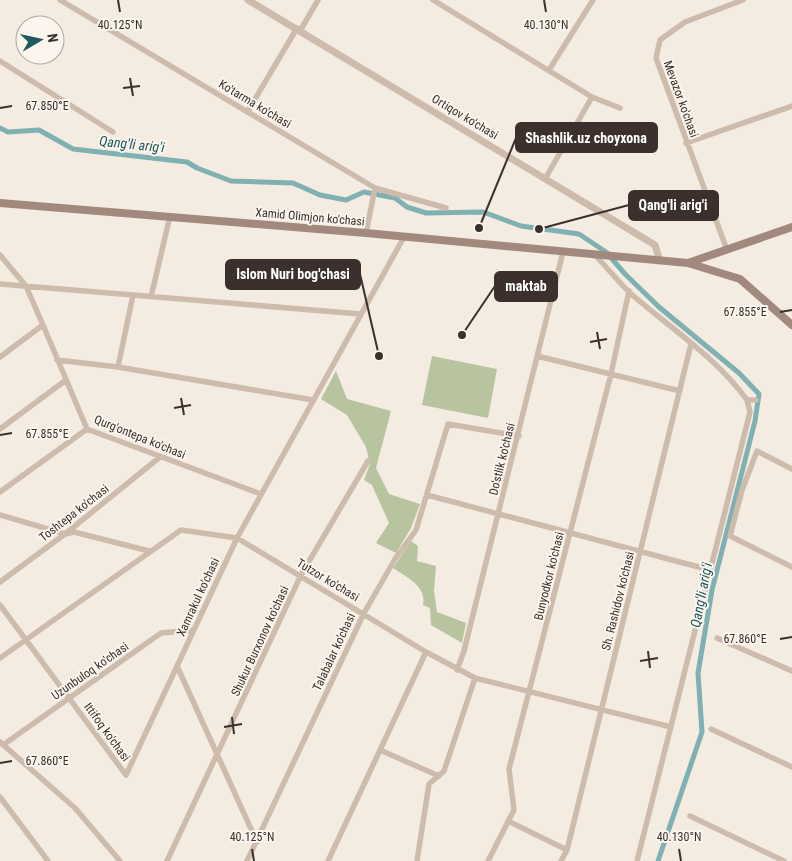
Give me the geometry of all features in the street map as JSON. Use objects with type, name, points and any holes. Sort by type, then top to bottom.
[{"type":"main road","name":"Xamid Olimjon ko'chasi","points":[[0,202],[366,233],[660,261]]},
{"type":"main road","points":[[688,264],[792,227]]},
{"type":"main road","points":[[660,261],[688,264],[740,279],[792,325]]},
{"type":"street","name":"Ko'tarma ko'chasi","points":[[60,0],[248,111],[375,192],[446,208]]},
{"type":"street","name":"Ortiqov ko'chasi","points":[[248,0],[655,246],[660,261]]},
{"type":"street","points":[[248,111],[318,0]]},
{"type":"street","points":[[433,0],[592,98],[620,108]]},
{"type":"street","points":[[549,70],[593,0]]},
{"type":"street","name":"Mevazor ko'chasi","points":[[727,250],[656,58],[660,40],[685,22],[743,0]]},
{"type":"street","points":[[0,61],[113,132]]},
{"type":"street","points":[[545,179],[592,98]]},
{"type":"street","points":[[686,142],[792,106]]},
{"type":"street","points":[[366,233],[375,192]]},
{"type":"street","points":[[151,297],[170,216]]},
{"type":"street","name":"Xamrakul ko'chasi","points":[[177,666],[237,538],[404,237]]},
{"type":"street","name":"Do'stlik ko'chasi","points":[[457,670],[464,651],[519,436],[563,252]]},
{"type":"street","name":"Qurg'ontepa ko'chasi","points":[[0,255],[26,286],[87,429],[261,494]]},
{"type":"street","points":[[596,256],[629,292],[733,381],[747,400],[750,412],[636,861]]},
{"type":"street","points":[[0,284],[360,314]]},
{"type":"street","name":"Bunyodkor ko'chasi","points":[[488,861],[514,810],[509,769],[611,374],[629,292]]},
{"type":"street","points":[[118,367],[133,295]]},
{"type":"street","points":[[0,357],[43,325]]},
{"type":"street","name":"Sh. Rashidov ko'chasi","points":[[561,861],[567,850],[691,344]]},
{"type":"street","points":[[537,356],[680,391]]},
{"type":"street","points":[[57,360],[118,367],[314,400]]},
{"type":"street","points":[[0,429],[66,380]]},
{"type":"street","points":[[747,400],[756,400]]},
{"type":"street","name":"Talabalar ko'chasi","points":[[247,861],[364,613],[395,559],[416,530],[448,424],[519,436]]},
{"type":"street","points":[[0,492],[87,429]]},
{"type":"street","points":[[792,469],[757,452],[742,490],[730,536],[792,566]]},
{"type":"street","name":"Toshtepa ko'chasi","points":[[0,582],[65,534],[160,457]]},
{"type":"street","name":"Shukur Burxonov ko'chasi","points":[[168,861],[301,575],[368,461]]},
{"type":"street","points":[[427,495],[710,570]]},
{"type":"street","points":[[0,515],[65,534],[74,532],[149,552]]},
{"type":"street","name":"Tutzor ko'chasi","points":[[0,658],[181,530],[237,538],[426,652],[475,678],[670,727]]},
{"type":"street","name":"Ittifoq ko'chasi","points":[[0,604],[126,774],[177,666]]},
{"type":"street","name":"Uzunbuloq ko'chasi","points":[[2,744],[161,633],[194,630]]},
{"type":"street","points":[[717,638],[792,671]]},
{"type":"street","points":[[328,861],[426,652]]},
{"type":"street","points":[[177,666],[257,842]]},
{"type":"street","points":[[417,861],[429,784],[444,771],[475,678]]},
{"type":"street","points":[[711,729],[792,767]]},
{"type":"street","points":[[2,744],[75,808],[120,861]]},
{"type":"street","points":[[380,750],[439,776]]},
{"type":"street","points":[[0,797],[48,861]]},
{"type":"street","points":[[690,816],[784,861]]},
{"type":"street","points":[[508,821],[567,850]]},
{"type":"green space","points":[[432,356],[497,369],[488,418],[422,405]]},
{"type":"green space","points":[[336,371],[347,399],[391,411],[376,468],[389,494],[420,504],[411,528],[396,553],[376,543],[389,523],[372,485],[364,480],[370,464],[366,447],[347,415],[321,399]]},
{"type":"green space","points":[[411,541],[418,546],[417,561],[436,566],[434,591],[437,612],[466,623],[462,643],[431,625],[430,608],[423,605],[422,592],[419,587],[393,568]]},
{"type":"waterway","name":"Qang'li arig'i","points":[[0,128],[8,132],[39,130],[73,149],[187,162],[197,168],[231,181],[293,183],[320,195],[346,200],[364,192],[395,198],[407,207],[426,213],[483,212],[521,226],[579,234],[606,252],[625,274],[659,307],[739,373],[759,394],[755,421],[712,590],[698,673],[702,732],[658,861]]},
{"type":"place","name":"Shashlik.uz choyxona","points":[[479,228]]},
{"type":"place","name":"Qang'li arig'i","points":[[539,229]]},
{"type":"place","name":"maktab","points":[[462,335]]},
{"type":"place","name":"Islom Nuri bog'chasi","points":[[379,356]]}]
